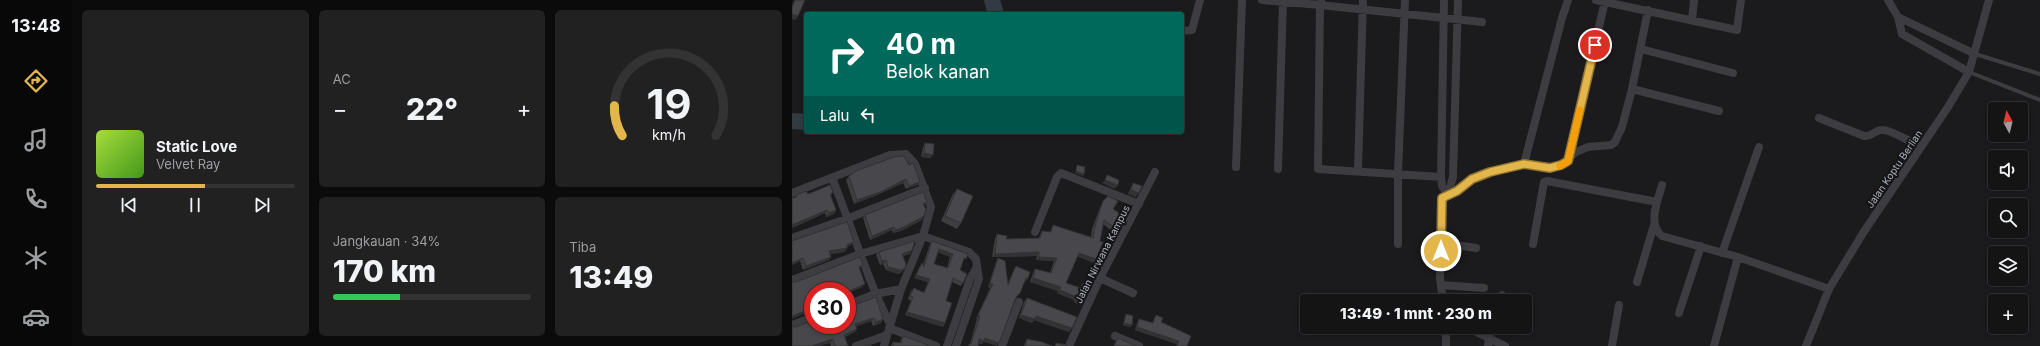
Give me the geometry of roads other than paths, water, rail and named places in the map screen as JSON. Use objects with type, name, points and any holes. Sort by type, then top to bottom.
[{"type":"street","points":[[1184,31],[1192,30],[1200,0]]},
{"type":"street","points":[[1236,167],[1242,0]]},
{"type":"street","points":[[1262,0],[1321,3],[1363,10],[1405,12],[1482,22]]},
{"type":"street","points":[[1358,170],[1363,0]]},
{"type":"street","points":[[1398,244],[1398,173],[1405,0]]},
{"type":"street","points":[[1444,0],[1441,177],[1442,186],[1448,195]]},
{"type":"street","points":[[1448,195],[1453,177],[1458,0]]},
{"type":"street","points":[[1524,164],[1568,0]]},
{"type":"street","points":[[1596,0],[1736,30],[1741,0]]},
{"type":"street","points":[[1692,20],[1694,0]]},
{"type":"street","points":[[1888,0],[1898,17],[1902,34],[1969,72]]},
{"type":"street","name":"Jalan Koptu Berlian","points":[[1806,346],[1829,289],[1863,232],[1948,107],[1969,72],[1989,0]]},
{"type":"street","points":[[1278,169],[1283,1]]},
{"type":"street","points":[[1568,161],[1604,1]]},
{"type":"street","points":[[1321,3],[1318,169],[1358,170],[1441,177]]},
{"type":"street","points":[[1442,294],[1442,198],[1457,191],[1472,179],[1524,164],[1550,168],[1561,165],[1568,161],[1576,152],[1588,147],[1611,145],[1615,142],[1622,126],[1632,89],[1648,10]]},
{"type":"street","points":[[1898,17],[1975,54]]},
{"type":"street","points":[[1641,49],[1733,73]]},
{"type":"street","points":[[1632,89],[1719,111]]},
{"type":"street","points":[[1819,118],[1864,136],[1872,136],[1879,131],[1886,130],[1921,147]]},
{"type":"street","points":[[1722,253],[1759,147]]},
{"type":"street","points":[[792,194],[890,155],[906,154],[915,164],[931,207],[923,236],[901,289],[884,346]]},
{"type":"street","name":"Jalan Nirwana Kampus","points":[[1069,346],[1100,278],[1155,172]]},
{"type":"street","points":[[1035,232],[1057,177],[1061,174],[1138,204]]},
{"type":"street","points":[[832,178],[849,218],[860,254],[889,329],[936,346]]},
{"type":"street","points":[[1533,244],[1544,182],[1547,181],[1658,202]]},
{"type":"street","points":[[1637,282],[1654,225],[1662,185]]},
{"type":"street","points":[[792,238],[849,218],[925,188]]},
{"type":"street","points":[[1654,225],[1659,233],[1668,238],[1738,257],[1829,289]]},
{"type":"street","points":[[792,280],[860,254],[923,236],[971,253],[976,259],[979,279],[956,346]]},
{"type":"street","points":[[1441,243],[1476,248]]},
{"type":"street","points":[[1679,313],[1701,246]]},
{"type":"street","points":[[1714,346],[1738,257]]},
{"type":"street","points":[[947,346],[970,279],[977,267]]},
{"type":"street","points":[[1100,278],[1133,293]]},
{"type":"street","points":[[1441,284],[1484,288]]},
{"type":"street","points":[[856,301],[875,294],[901,289]]},
{"type":"street","points":[[1002,346],[1019,302]]},
{"type":"street","points":[[1612,346],[1619,305]]},
{"type":"street","points":[[792,325],[804,320]]},
{"type":"street","points":[[856,346],[868,344],[889,329]]},
{"type":"street","points":[[1446,334],[1446,346]]},
{"type":"street","points":[[1482,334],[1505,346]]},
{"type":"street","points":[[1488,346],[1490,334]]},
{"type":"street","points":[[1115,336],[1139,346]]},
{"type":"lane","points":[[1975,54],[2040,74]]},
{"type":"lane","points":[[1969,72],[2040,100]]},
{"type":"waterway","points":[[992,0],[995,12]]},
{"type":"waterway","points":[[792,121],[804,122]]}]
